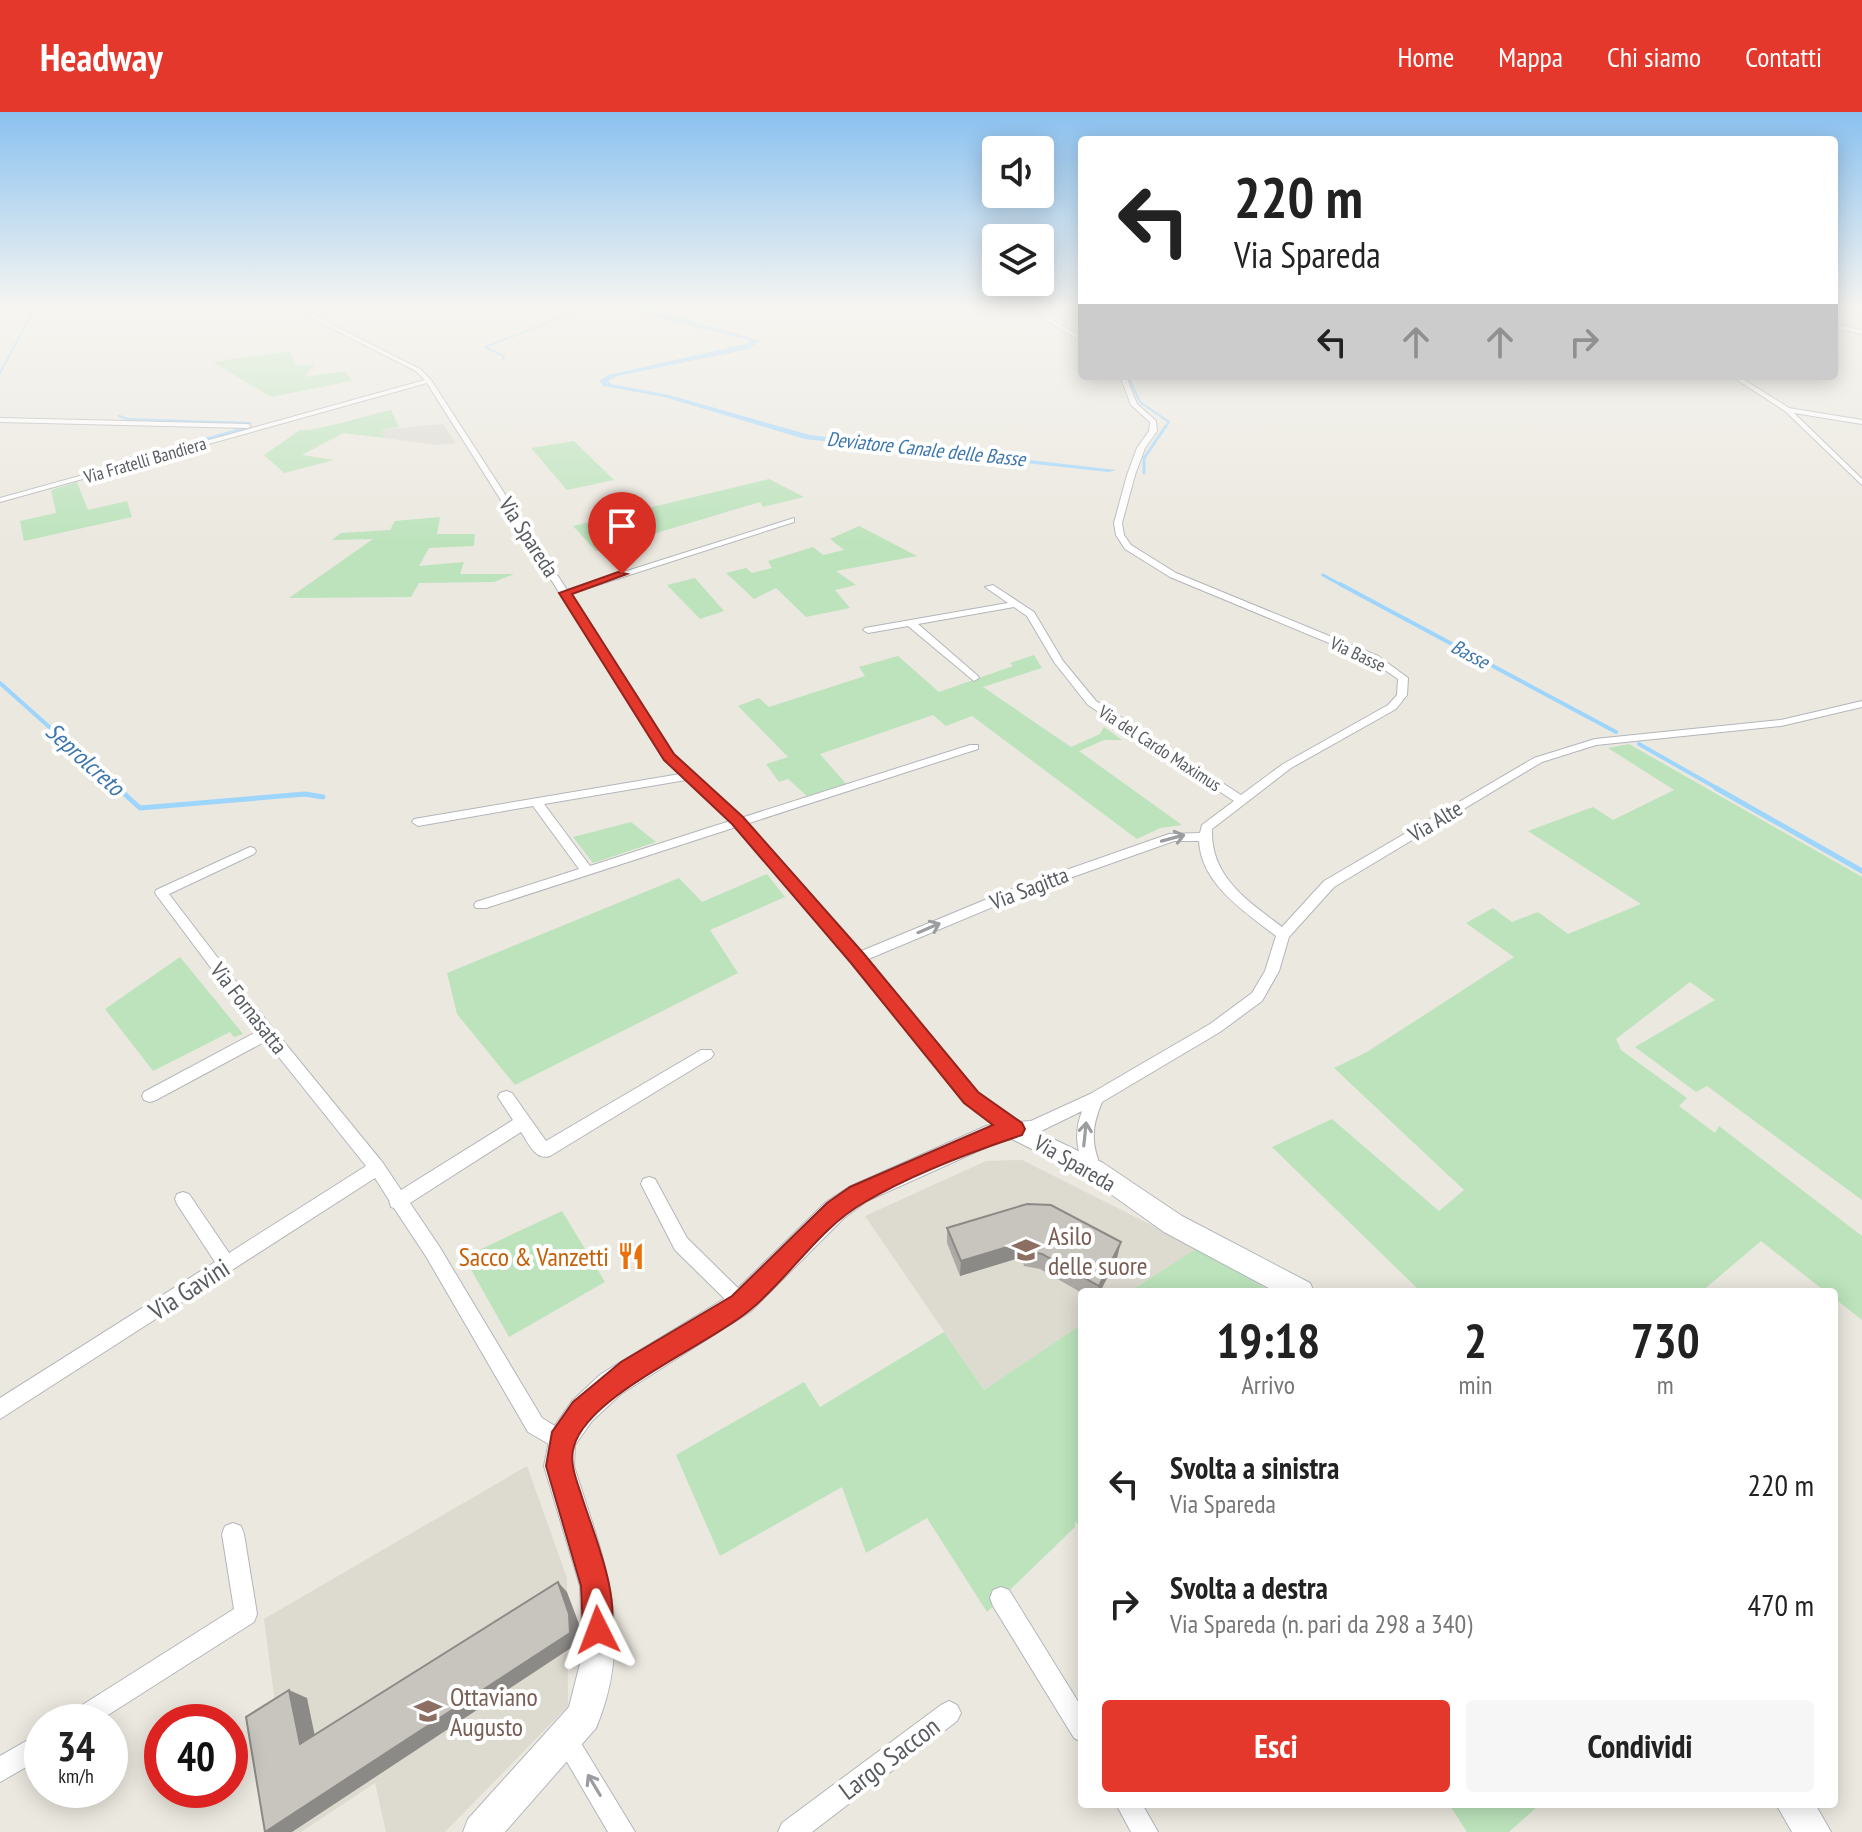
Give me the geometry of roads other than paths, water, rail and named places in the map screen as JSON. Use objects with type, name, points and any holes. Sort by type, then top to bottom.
[{"type":"street","name":"Via Fratelli Bandiera","points":[[0,500],[413,385]]},
{"type":"street","name":"Via Spareda","points":[[432,385],[669,757],[737,821],[857,958],[971,1098],[1014,1129],[1095,1170],[1173,1224],[1293,1288]]},
{"type":"street","name":"Via Basse","points":[[1127,385],[1134,405],[1153,421],[1153,431],[1141,448],[1131,475],[1118,523],[1120,535],[1128,547],[1173,575],[1374,658],[1403,678],[1402,695],[1392,707],[1287,766],[1212,822],[1205,837]]},
{"type":"street","points":[[1748,385],[1787,410],[1862,483]]},
{"type":"street","points":[[1787,410],[1862,422]]},
{"type":"street","points":[[0,420],[258,428]]},
{"type":"street","points":[[565,593],[791,520]]},
{"type":"street","name":"Via del Cardo Maximus","points":[[990,587],[1038,622],[1059,662],[1092,703],[1240,800]]},
{"type":"street","points":[[868,630],[1017,604]]},
{"type":"street","points":[[912,624],[974,678]]},
{"type":"street","name":"Via Alte","points":[[1014,1129],[1033,1127],[1096,1098],[1215,1028],[1257,997],[1272,971],[1283,935],[1329,884],[1538,760],[1595,742],[1781,723],[1862,704]]},
{"type":"street","points":[[481,905],[974,747]]},
{"type":"street","points":[[418,822],[688,776]]},
{"type":"street","points":[[536,802],[587,871]]},
{"type":"street","name":"Via Sagitta","points":[[857,958],[1014,893],[1159,842],[1181,835],[1205,837]]},
{"type":"street","points":[[1205,837],[1208,862],[1219,878],[1283,935]]},
{"type":"street","name":"Via Fornasatta","points":[[250,851],[156,887],[377,1168],[433,1252],[535,1425],[561,1441]]},
{"type":"street","points":[[150,1096],[268,1033]]},
{"type":"street","points":[[506,1097],[544,1151],[706,1054]]},
{"type":"street","points":[[1095,1170],[1084,1149],[1081,1134],[1096,1098]]},
{"type":"street","points":[[397,1202],[523,1122]]},
{"type":"street","points":[[481,1832],[584,1716],[599,1652],[596,1586],[559,1466],[561,1441],[582,1411],[611,1384],[741,1303],[835,1210],[858,1194],[994,1133],[1014,1129]]},
{"type":"street","name":"Via Gavini","points":[[0,1409],[377,1168]]},
{"type":"street","points":[[649,1184],[681,1244],[741,1303]]},
{"type":"street","points":[[183,1199],[227,1264]]},
{"type":"street","points":[[104,1704],[246,1614],[233,1534]]},
{"type":"street","points":[[1001,1598],[1078,1723]]},
{"type":"street","name":"Largo Saccon","points":[[791,1832],[949,1713]]},
{"type":"street","points":[[565,1738],[622,1832]]},
{"type":"street","points":[[0,1770],[24,1755]]},
{"type":"street","points":[[1130,1808],[1145,1832]]},
{"type":"street","points":[[1797,1808],[1813,1832]]},
{"type":"water","name":"Deviatore Canale delle Basse","points":[[618,385],[669,395],[810,435],[1116,470],[1109,472],[805,439],[664,397],[603,386]]},
{"type":"waterway","name":"Basse","points":[[1132,385],[1140,402],[1169,422],[1165,428]]},
{"type":"waterway","points":[[119,416],[128,419],[250,423]]},
{"type":"waterway","name":"Basse","points":[[1144,473],[1144,458],[1166,426]]},
{"type":"waterway","points":[[159,452],[243,429]]},
{"type":"waterway","name":"Basse","points":[[1323,575],[1343,586]]},
{"type":"waterway","name":"Basse","points":[[1340,584],[1616,732]]},
{"type":"waterway","name":"Seprolcreto","points":[[0,683],[120,790]]},
{"type":"waterway","name":"Basse","points":[[1639,744],[1720,790]]},
{"type":"waterway","name":"Seprolcreto","points":[[118,788],[140,808],[305,794],[323,797]]},
{"type":"waterway","name":"Basse","points":[[1716,788],[1862,871]]},
{"type":"place","name":"Asilo delle suore","points":[[1026,1250]]},
{"type":"place","name":"Sacco & Vanzetti","points":[[631,1256]]},
{"type":"place","name":"Ottaviano Augusto","points":[[428,1711]]}]
